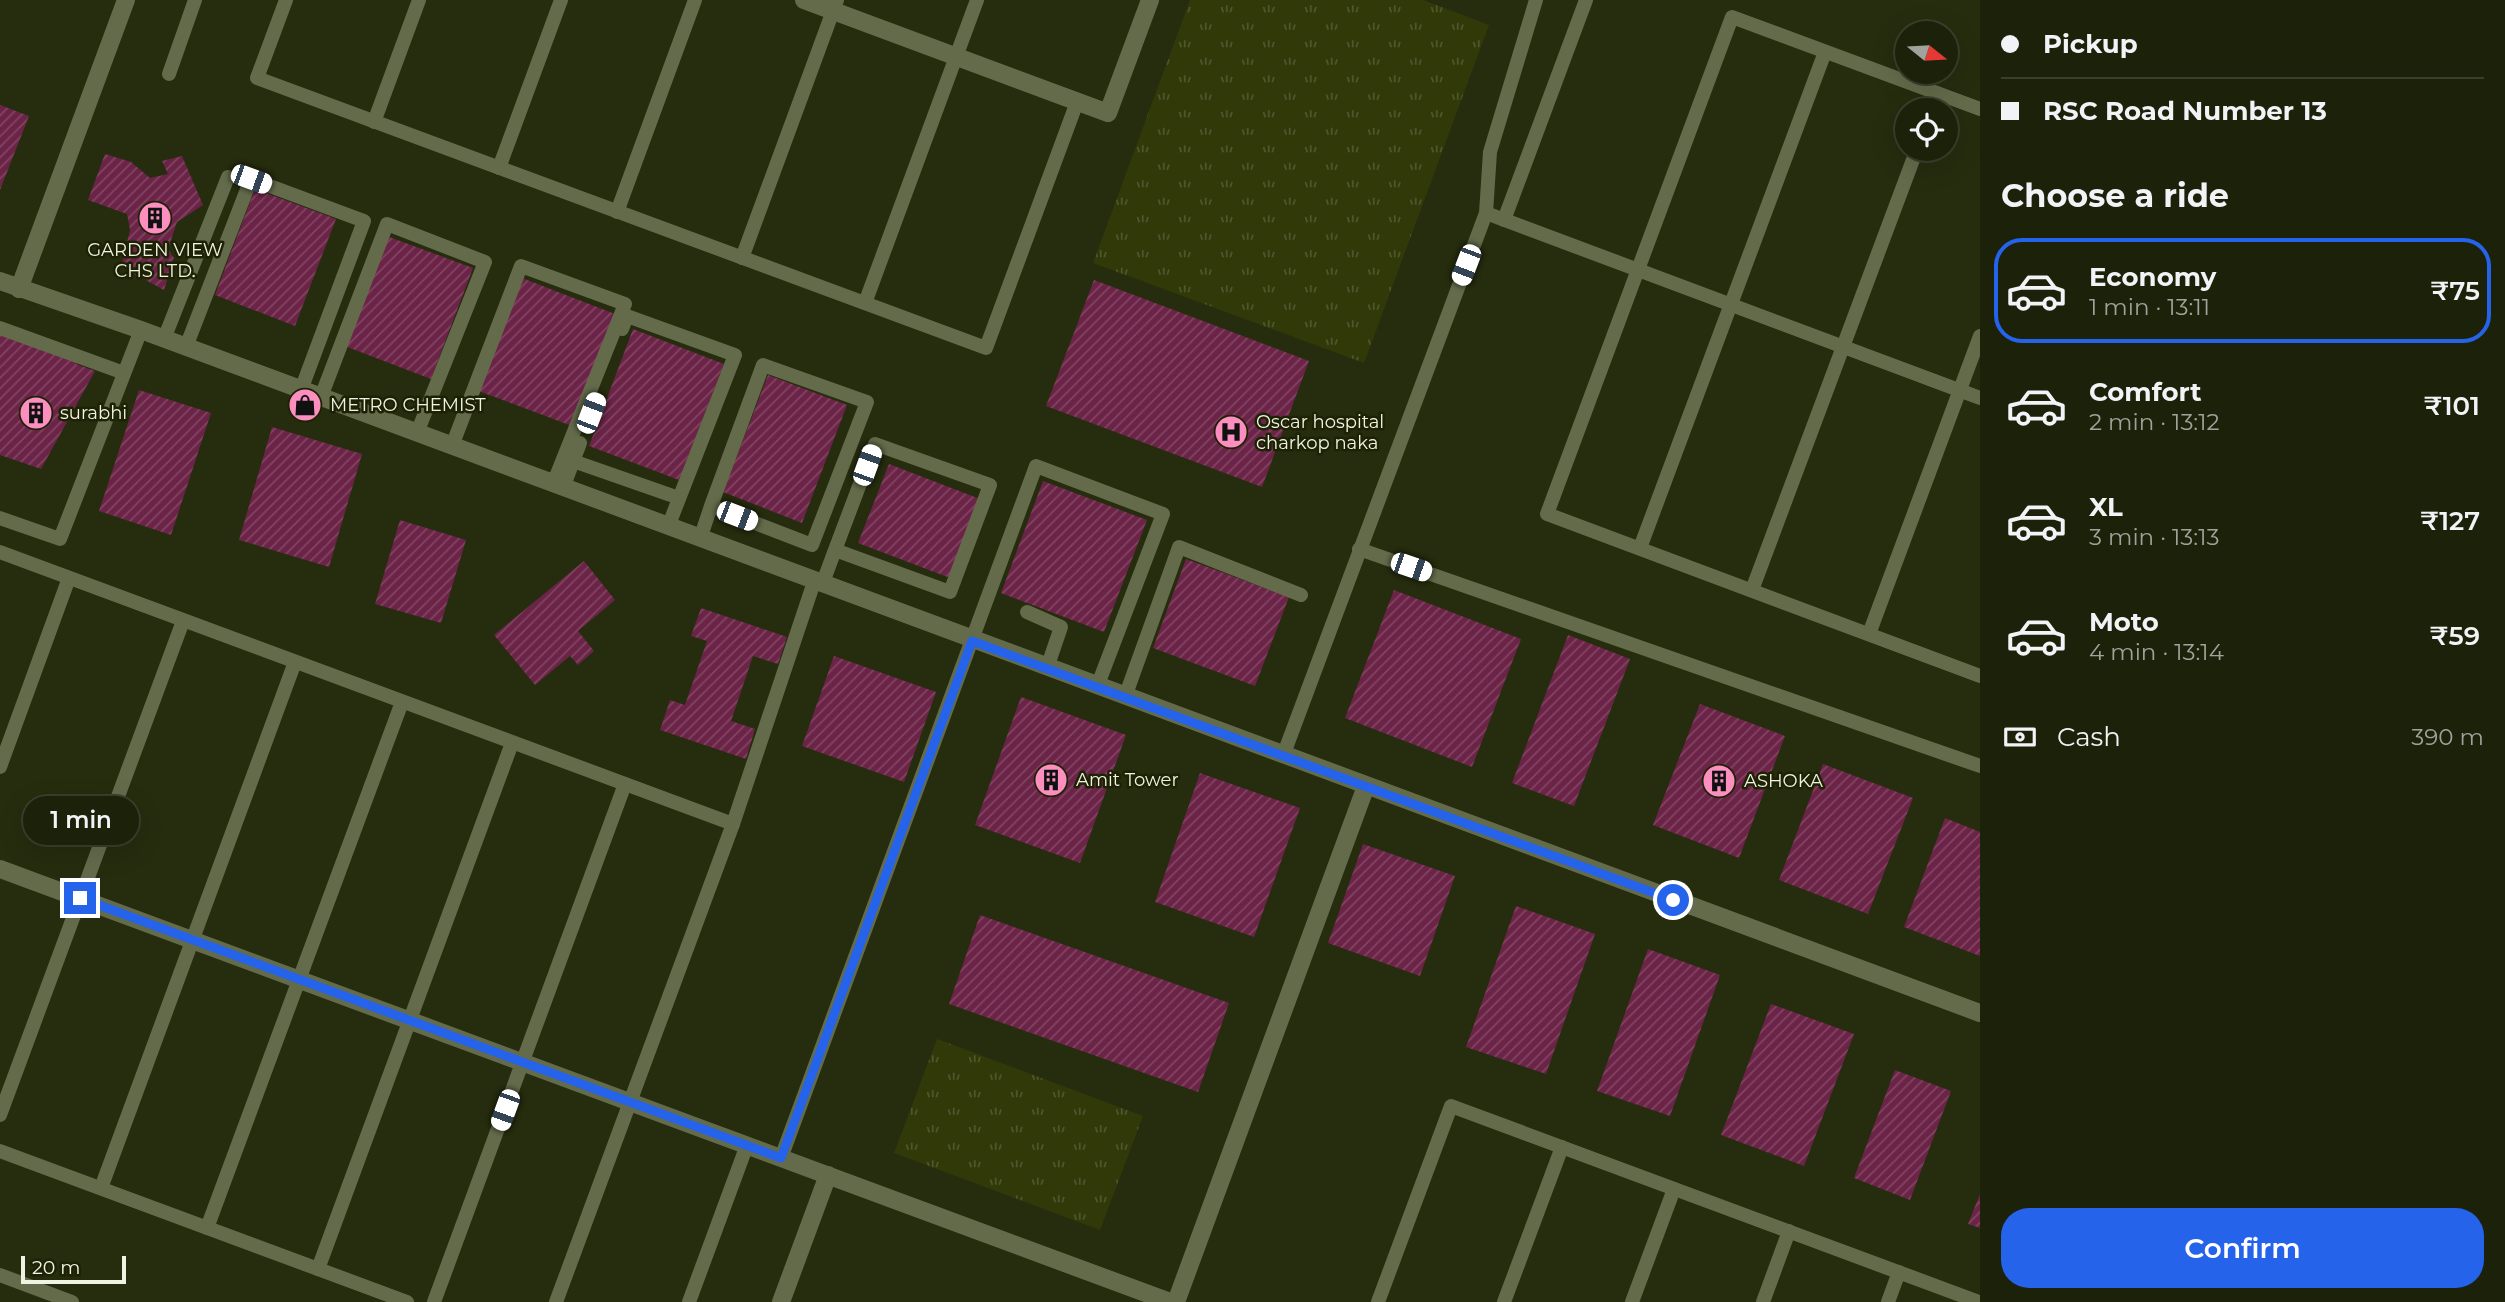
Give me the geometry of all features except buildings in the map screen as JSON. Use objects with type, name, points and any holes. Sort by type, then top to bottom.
[{"type":"street","points":[[19,289],[126,0]]},
{"type":"street","points":[[804,0],[835,5],[956,57],[1108,113],[1150,0]]},
{"type":"street","points":[[0,281],[141,330],[818,584],[1980,1013]]},
{"type":"street","points":[[1176,1302],[1366,786]]},
{"type":"street","points":[[0,869],[1170,1302]]},
{"type":"street","points":[[781,1302],[828,1175]]},
{"type":"lane","points":[[169,74],[195,0]]},
{"type":"lane","points":[[286,0],[257,78],[986,348],[1077,102]]},
{"type":"lane","points":[[374,122],[419,0]]},
{"type":"lane","points":[[499,168],[561,0]]},
{"type":"lane","points":[[617,212],[695,0]]},
{"type":"lane","points":[[865,303],[976,0]]},
{"type":"lane","points":[[1283,756],[1486,213],[1490,152],[1536,0]]},
{"type":"lane","points":[[1504,220],[1586,0]]},
{"type":"lane","points":[[742,258],[835,5]]},
{"type":"lane","points":[[1979,673],[1547,514],[1732,17],[1980,109]]},
{"type":"lane","points":[[1640,548],[1825,51]]},
{"type":"lane","points":[[1935,98],[1937,93]]},
{"type":"lane","points":[[1752,590],[1912,161]]},
{"type":"lane","points":[[164,339],[228,177]]},
{"type":"lane","points":[[186,347],[251,179],[352,216],[364,221],[301,390]]},
{"type":"lane","points":[[1486,213],[1980,398]]},
{"type":"lane","points":[[321,397],[387,225],[399,229],[485,262],[417,433]]},
{"type":"lane","points":[[452,446],[521,266],[625,304],[558,486]]},
{"type":"lane","points":[[558,486],[573,461],[627,316],[735,355],[668,527]]},
{"type":"lane","points":[[0,328],[124,373]]},
{"type":"lane","points":[[0,518],[60,539],[141,330]]},
{"type":"lane","points":[[1869,634],[1980,336]]},
{"type":"lane","points":[[700,539],[711,506],[763,365],[867,402],[812,545],[711,506]]},
{"type":"lane","points":[[556,1302],[733,824],[818,584],[835,550],[875,444],[990,485],[950,592],[835,550]]},
{"type":"lane","points":[[573,461],[679,498]]},
{"type":"lane","points":[[781,1158],[1036,466],[1163,514],[1097,687]]},
{"type":"lane","points":[[1125,697],[1179,547],[1301,595]]},
{"type":"lane","points":[[1359,549],[1980,766]]},
{"type":"lane","points":[[0,552],[733,824]]},
{"type":"lane","points":[[0,767],[69,578]]},
{"type":"lane","points":[[1027,612],[1061,627],[1047,668]]},
{"type":"lane","points":[[0,1115],[183,621]]},
{"type":"lane","points":[[101,1188],[295,662]]},
{"type":"lane","points":[[207,1228],[402,702]]},
{"type":"lane","points":[[318,1269],[512,743]]},
{"type":"lane","points":[[434,1302],[625,785]]},
{"type":"lane","points":[[1378,1302],[1451,1106],[1979,1302]]},
{"type":"lane","points":[[689,1302],[747,1145]]},
{"type":"lane","points":[[1504,1302],[1562,1147]]},
{"type":"lane","points":[[0,1151],[407,1302]]},
{"type":"lane","points":[[1632,1302],[1674,1189]]},
{"type":"lane","points":[[1762,1302],[1789,1231]]},
{"type":"lane","points":[[1888,1302],[1899,1272]]},
{"type":"lane","points":[[0,1275],[66,1301]]},
{"type":"green space","points":[[1190,0],[1423,0],[1489,25],[1364,363],[1093,263]]},
{"type":"green space","points":[[937,1039],[1143,1116],[1100,1230],[894,1153]]},
{"type":"place","name":"GARDEN VIEW CHS LTD.","points":[[155,218]]},
{"type":"place","name":"METRO CHEMIST","points":[[305,405]]},
{"type":"place","name":"surabhi","points":[[36,413]]},
{"type":"place","name":"Oscar hospital charkop naka","points":[[1231,432]]},
{"type":"place","name":"Amit Tower","points":[[1051,780]]},
{"type":"place","name":"ASHOKA","points":[[1719,781]]},
{"type":"route","points":[[80,898],[781,1158],[972,641],[1673,900]]}]
